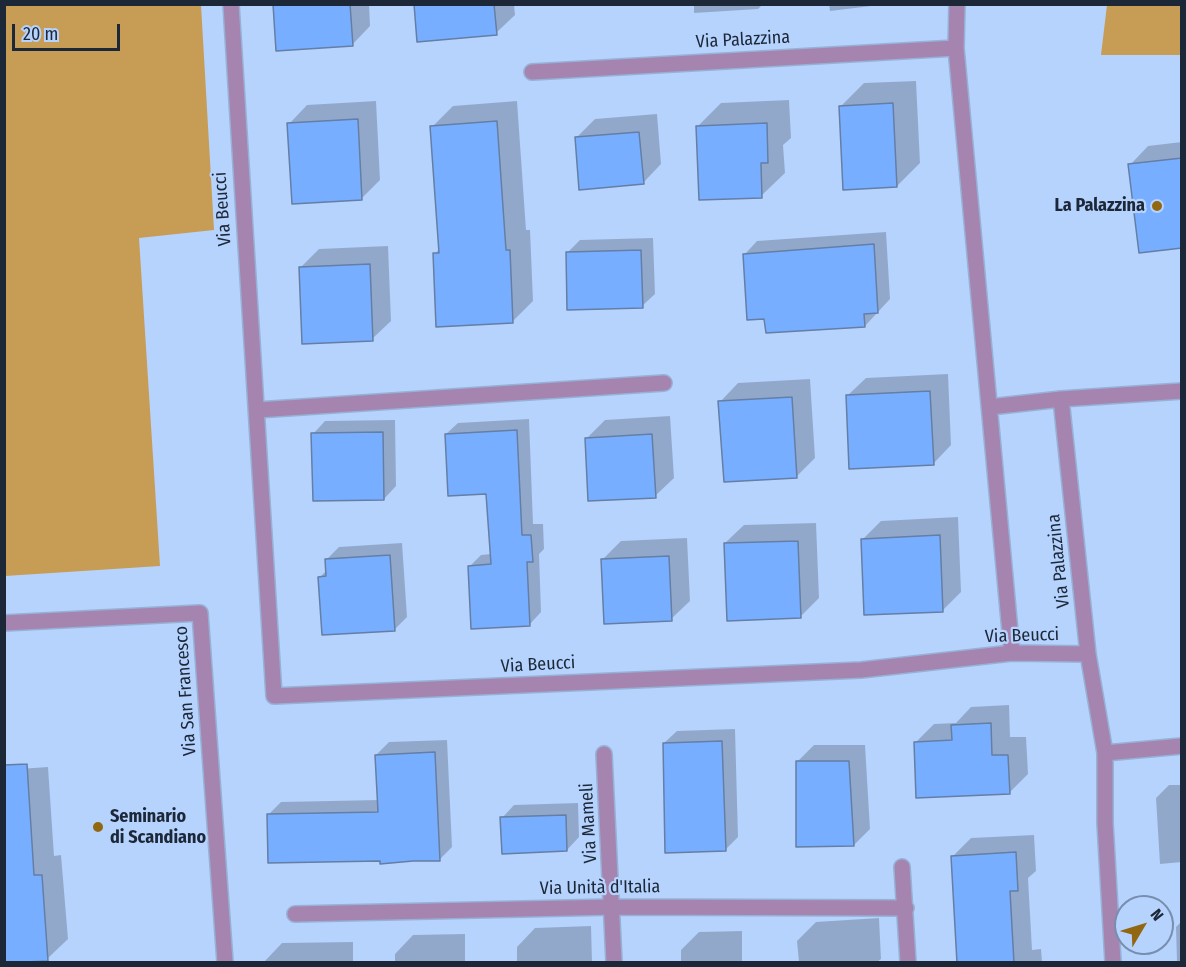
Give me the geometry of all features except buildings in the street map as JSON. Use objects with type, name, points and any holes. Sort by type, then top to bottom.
[{"type":"street","name":"Via Beucci","points":[[231,4],[257,410],[262,533],[274,696],[861,670],[1011,653],[1088,654]]},
{"type":"street","points":[[957,4],[956,48],[1011,653]]},
{"type":"street","name":"Via Palazzina","points":[[532,72],[956,48]]},
{"type":"street","points":[[257,410],[664,383]]},
{"type":"street","points":[[990,407],[1060,399],[1182,391]]},
{"type":"street","name":"Via Palazzina","points":[[1060,399],[1088,654],[1105,753],[1105,823],[1113,963]]},
{"type":"street","name":"Via San Francesco","points":[[4,623],[200,613],[225,963]]},
{"type":"street","points":[[1105,753],[1182,747]]},
{"type":"street","name":"Via Mameli","points":[[604,754],[614,963]]},
{"type":"street","points":[[902,867],[908,963]]},
{"type":"street","name":"Via Unità d'Italia","points":[[295,914],[613,907],[906,908]]},
{"type":"shaded area","points":[[5,4],[201,5],[214,230],[139,238],[160,566],[5,576]]},
{"type":"shaded area","points":[[1107,5],[1181,5],[1181,55],[1101,55]]},
{"type":"place","name":"La Palazzina","points":[[1157,206]]},
{"type":"place","name":"Seminario di Scandiano","points":[[98,827]]}]
